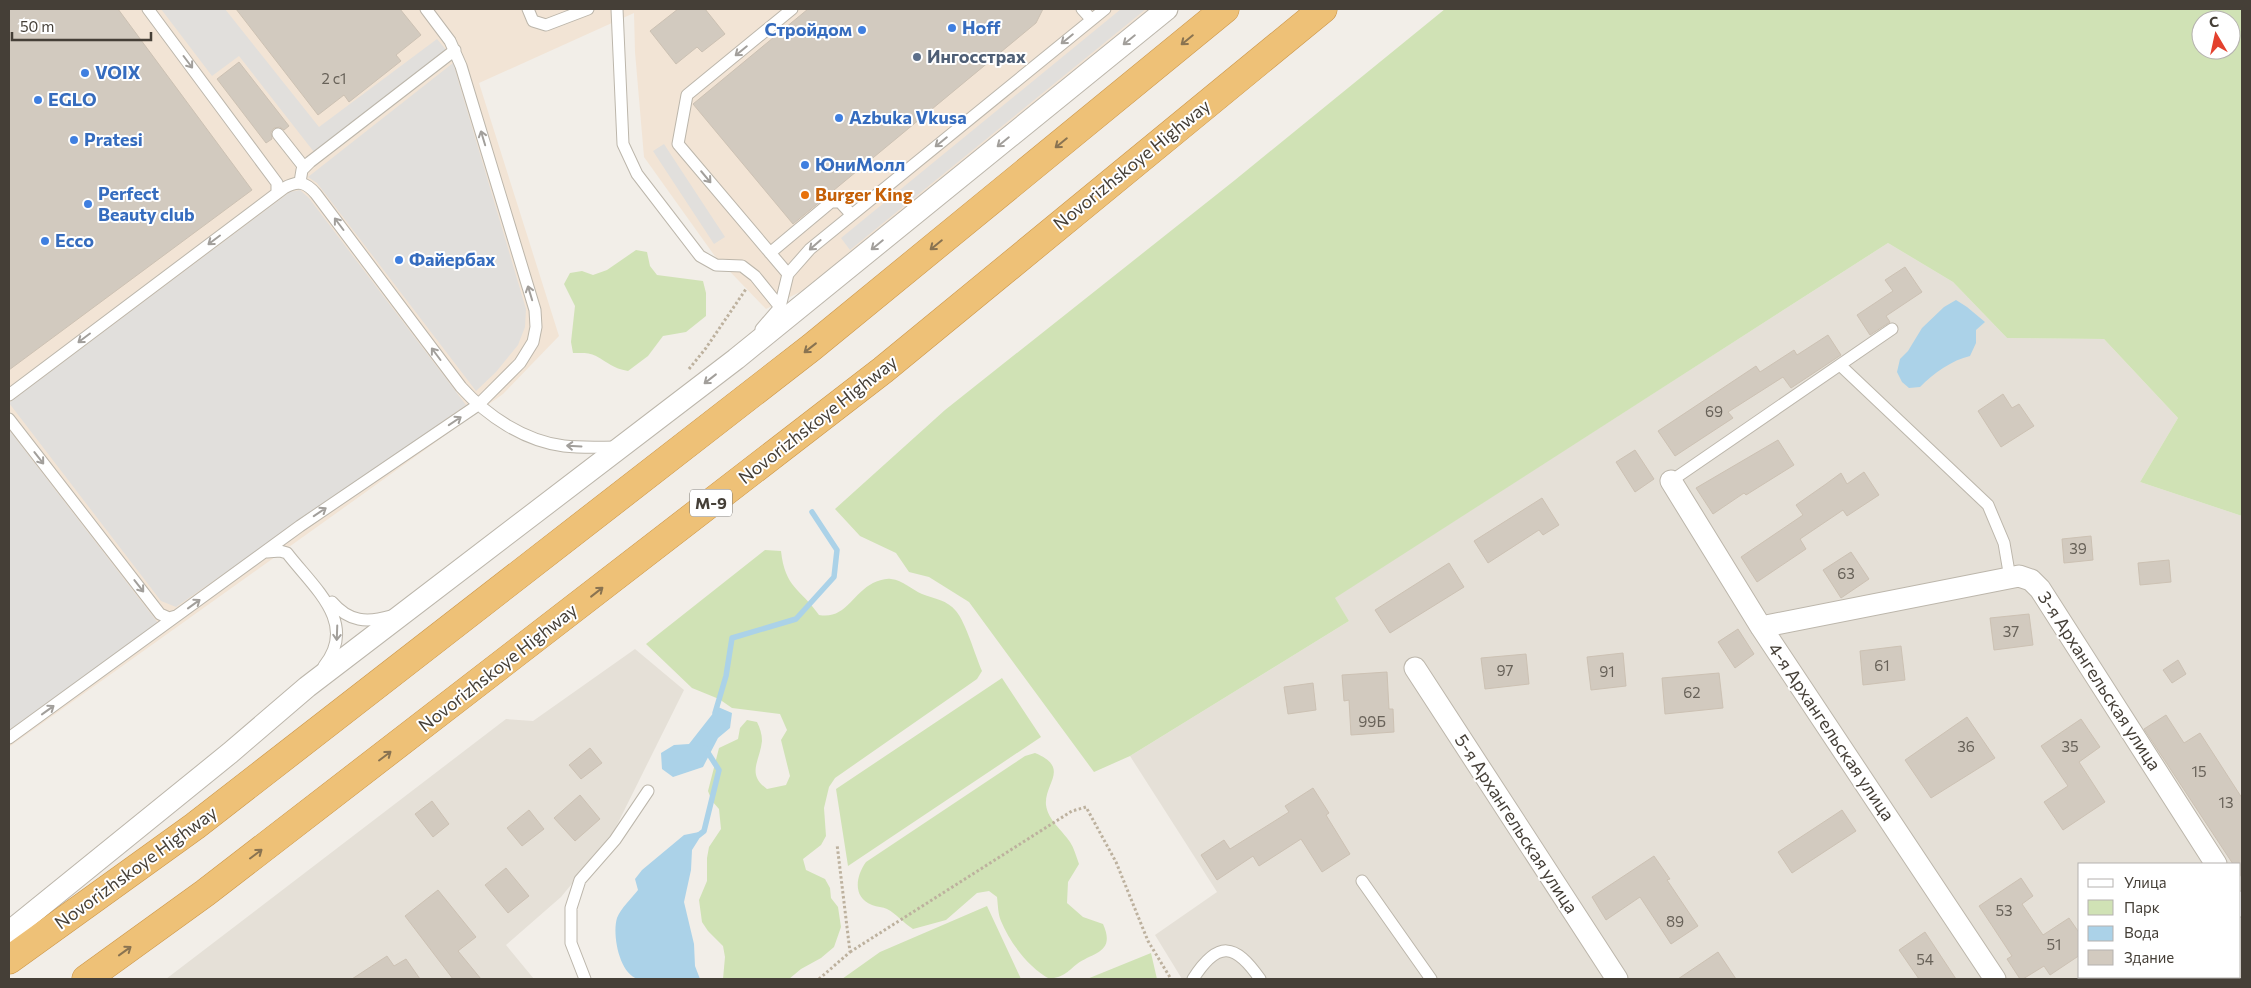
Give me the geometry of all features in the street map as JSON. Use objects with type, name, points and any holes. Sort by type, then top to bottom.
[{"type":"highway","name":"Novorizhskoye Highway","points":[[9,960],[196,826],[804,353],[1225,9]]},
{"type":"highway","name":"Novorizhskoye Highway","points":[[86,979],[213,887],[883,370],[1323,9]]},
{"type":"street","points":[[9,932],[230,753],[307,687],[736,359],[1167,9]]},
{"type":"street","name":"4-я Архангельская улица","points":[[1671,481],[1761,627],[1995,979]]},
{"type":"street","name":"3-я Архангельская улица","points":[[1761,627],[2019,576],[2031,580],[2040,588],[2215,863]]},
{"type":"street","name":"5-я Архангельская улица","points":[[1415,668],[1617,979]]},
{"type":"lane","points":[[148,9],[277,183],[277,194]]},
{"type":"lane","points":[[9,738],[300,526],[478,405],[520,363],[533,342],[536,320],[455,50],[426,9]]},
{"type":"lane","points":[[528,9],[533,21],[546,25],[588,9]]},
{"type":"lane","points":[[618,9],[623,144],[636,174],[700,256],[716,265],[742,266],[755,276],[780,307]]},
{"type":"lane","points":[[788,274],[678,144],[687,95],[792,9]]},
{"type":"lane","points":[[1082,9],[1092,19]]},
{"type":"lane","points":[[736,359],[780,307],[788,274],[810,249],[1104,9]]},
{"type":"lane","points":[[300,182],[304,167],[455,50]]},
{"type":"lane","points":[[278,134],[304,167]]},
{"type":"lane","points":[[9,394],[277,194],[295,182],[300,182],[306,184],[316,194],[456,379],[478,405],[495,418],[530,436],[562,446],[622,447]]},
{"type":"lane","points":[[770,253],[831,202],[840,202],[851,214]]},
{"type":"lane","points":[[1671,481],[1892,329]]},
{"type":"lane","points":[[1840,365],[1988,505],[2004,543],[2010,578]]},
{"type":"lane","points":[[9,420],[160,614],[169,618],[176,616]]},
{"type":"lane","points":[[300,526],[290,541],[291,551],[343,613],[356,620],[366,621],[407,611]]},
{"type":"lane","points":[[265,552],[280,551],[287,553],[332,610],[335,617],[337,636],[333,653],[307,687]]},
{"type":"lane","points":[[585,979],[571,943],[571,908],[580,880],[615,840],[648,791]]},
{"type":"lane","points":[[1362,881],[1431,979]]},
{"type":"lane","points":[[1193,979],[1209,959],[1218,952],[1228,950],[1240,954],[1260,979]]},
{"type":"path","points":[[683,374],[706,348],[726,315],[755,276]]},
{"type":"path","points":[[819,979],[850,952],[1072,811],[1086,807],[1116,862],[1148,940],[1171,979]]},
{"type":"path","points":[[837,844],[850,952]]},
{"type":"shaded area","points":[[9,9],[1149,9],[804,290],[766,309],[714,255],[644,157],[635,52],[634,13],[479,83],[559,336],[503,394],[9,747]]},
{"type":"shaded area","points":[[161,9],[225,9],[319,127],[437,39],[447,51],[314,152],[239,56],[212,76]]},
{"type":"shaded area","points":[[1121,9],[1146,9],[850,250],[841,238]]},
{"type":"shaded area","points":[[453,63],[526,309],[525,327],[518,345],[496,372],[476,391],[317,183],[308,177]]},
{"type":"shaded area","points":[[664,144],[725,237],[714,244],[653,151]]},
{"type":"shaded area","points":[[300,190],[309,198],[466,405],[176,607],[161,601],[9,403],[290,192]]},
{"type":"shaded area","points":[[1888,243],[1953,282],[2007,338],[2104,339],[2178,418],[2140,482],[2242,516],[2242,979],[1182,979],[1155,935],[1217,892],[1130,756],[1349,621],[1334,598]]},
{"type":"shaded area","points":[[9,430],[158,623],[9,730]]},
{"type":"shaded area","points":[[635,649],[684,690],[612,835],[561,897],[506,945],[534,979],[166,979],[506,719],[533,721]]},
{"type":"green space","points":[[1445,9],[2242,9],[2242,516],[2140,482],[2178,418],[2104,339],[2007,338],[1953,282],[1888,243],[1335,598],[1349,621],[1130,756],[1094,772],[969,602],[929,577],[909,572],[896,553],[860,536],[835,509],[945,410],[1235,180]]},
{"type":"green space","points":[[636,250],[647,252],[650,266],[657,275],[703,281],[706,293],[706,316],[686,332],[663,336],[648,356],[628,371],[614,367],[593,355],[573,353],[571,342],[575,306],[564,284],[570,273],[582,271],[593,275],[607,270]]},
{"type":"green space","points":[[765,550],[781,551],[786,573],[794,587],[819,615],[836,614],[866,587],[886,579],[899,581],[922,594],[945,602],[960,616],[982,671],[977,679],[835,778],[829,787],[824,808],[826,836],[821,845],[803,859],[806,870],[825,879],[830,888],[831,898],[838,907],[841,927],[834,947],[789,979],[723,979],[725,957],[723,946],[702,922],[699,900],[707,881],[709,847],[721,829],[719,809],[712,801],[708,791],[719,748],[738,739],[740,728],[747,720],[757,722],[761,731],[762,741],[756,767],[757,778],[767,789],[786,785],[790,776],[781,740],[787,730],[780,714],[732,708],[719,699],[692,688],[646,644]]},
{"type":"green space","points":[[1002,678],[1041,737],[848,866],[836,789]]},
{"type":"green space","points":[[1035,753],[1052,764],[1054,770],[1046,797],[1047,810],[1052,820],[1074,849],[1079,864],[1068,882],[1067,903],[1083,917],[1103,924],[1107,941],[1101,950],[1077,964],[1068,972],[1050,979],[1028,962],[1015,946],[1000,918],[997,897],[989,891],[977,893],[946,920],[913,929],[891,911],[866,901],[861,897],[858,886],[860,874],[866,862],[1025,756]]},
{"type":"green space","points":[[987,906],[1021,979],[842,979],[880,952]]},
{"type":"green space","points":[[1151,953],[1157,979],[1087,979]]},
{"type":"water","points":[[1956,300],[1985,322],[1976,330],[1976,343],[1970,356],[1944,368],[1920,387],[1909,388],[1902,382],[1897,372],[1900,359],[1908,351],[1922,328],[1944,307]]},
{"type":"water","points":[[718,707],[732,713],[730,728],[718,738],[703,767],[673,777],[662,769],[661,753],[674,745],[689,744]]},
{"type":"water","points":[[704,831],[692,850],[691,870],[684,902],[694,944],[695,966],[700,979],[643,980],[631,976],[618,953],[616,925],[619,914],[638,890],[635,879],[642,870],[684,835]]},
{"type":"building","points":[[9,9],[118,9],[252,190],[9,370]]},
{"type":"building","points":[[236,9],[400,9],[421,35],[396,55],[401,61],[349,102],[344,95],[318,115]]},
{"type":"building","points":[[678,9],[705,9],[725,34],[702,52],[697,47],[676,64],[650,31]]},
{"type":"building","name":"ЮниМолл","points":[[808,9],[1043,9],[1036,23],[793,224],[693,104]]},
{"type":"building","points":[[239,62],[289,126],[284,130],[280,127],[274,128],[271,132],[272,139],[266,143],[217,79]]},
{"type":"building","points":[[1905,267],[1922,292],[1886,316],[1890,322],[1870,335],[1857,315],[1893,291],[1885,280]]},
{"type":"building","points":[[1828,335],[1841,355],[1791,388],[1783,377],[1728,412],[1733,418],[1675,456],[1658,431],[1756,366],[1760,372],[1794,350],[1797,355]]},
{"type":"building","points":[[2003,394],[2012,408],[2019,404],[2034,426],[2001,447],[1978,411]]},
{"type":"building","points":[[1778,440],[1794,465],[1746,495],[1744,493],[1713,514],[1696,488]]},
{"type":"building","points":[[1635,450],[1654,479],[1635,492],[1616,462]]},
{"type":"building","points":[[1864,472],[1879,495],[1847,516],[1843,510],[1800,539],[1806,549],[1757,582],[1741,557],[1803,515],[1796,505],[1841,473],[1847,484]]},
{"type":"building","points":[[1542,498],[1559,525],[1543,535],[1539,530],[1488,563],[1474,541]]},
{"type":"building","points":[[2091,536],[2093,560],[2064,563],[2062,539]]},
{"type":"building","points":[[1851,552],[1869,579],[1841,598],[1823,570]]},
{"type":"building","points":[[2169,560],[2171,582],[2140,585],[2138,563]]},
{"type":"building","points":[[1449,563],[1464,587],[1390,633],[1375,610]]},
{"type":"building","points":[[2029,614],[2033,645],[1994,650],[1990,618]]},
{"type":"building","points":[[1738,629],[1754,654],[1735,668],[1718,642]]},
{"type":"building","points":[[1901,646],[1905,680],[1863,685],[1860,651]]},
{"type":"building","points":[[1623,653],[1626,686],[1591,690],[1587,657]]},
{"type":"building","points":[[1526,654],[1529,684],[1485,689],[1481,658]]},
{"type":"building","points":[[2178,660],[2186,674],[2172,683],[2163,670]]},
{"type":"building","points":[[1387,672],[1389,709],[1393,709],[1394,732],[1351,735],[1349,700],[1344,701],[1342,675]]},
{"type":"building","points":[[1719,673],[1723,708],[1665,714],[1662,678]]},
{"type":"building","points":[[1313,683],[1316,710],[1288,714],[1284,687]]},
{"type":"building","points":[[2166,715],[2184,743],[2200,733],[2242,798],[2242,878],[2241,863],[2232,863],[2144,729]]},
{"type":"building","points":[[1967,717],[1995,758],[1931,798],[1905,760]]},
{"type":"building","points":[[2081,719],[2100,747],[2079,762],[2105,802],[2063,830],[2044,802],[2068,786],[2041,746]]},
{"type":"building","points":[[590,748],[602,763],[581,779],[569,765]]},
{"type":"building","points":[[1313,788],[1329,813],[1326,815],[1350,854],[1322,872],[1301,839],[1259,866],[1253,856],[1217,880],[1201,855],[1224,840],[1230,849],[1289,812],[1285,806]]},
{"type":"building","points":[[580,795],[600,819],[575,841],[554,818]]},
{"type":"building","points":[[432,801],[449,824],[433,837],[415,814]]},
{"type":"building","points":[[529,810],[544,829],[522,846],[507,828]]},
{"type":"building","points":[[1842,810],[1856,831],[1792,873],[1778,852]]},
{"type":"building","points":[[1654,856],[1670,879],[1667,880],[1698,926],[1671,944],[1640,897],[1606,920],[1592,897]]},
{"type":"building","points":[[506,868],[529,896],[508,913],[485,885]]},
{"type":"building","points":[[2021,878],[2033,896],[2022,904],[2043,935],[2069,918],[2078,931],[2078,956],[2050,975],[2044,966],[2020,979],[2007,959],[2012,956],[1979,906]]},
{"type":"building","points":[[438,890],[476,937],[458,951],[481,979],[453,979],[405,916]]},
{"type":"building","points":[[1925,932],[1956,979],[1919,979],[1899,950]]},
{"type":"building","points":[[1718,952],[1736,979],[1678,979]]},
{"type":"building","points":[[387,956],[394,966],[406,959],[420,979],[352,979]]},
{"type":"waterway","points":[[715,713],[726,676],[732,638],[796,619],[834,577],[837,550],[812,512]]},
{"type":"waterway","points":[[699,835],[704,831],[719,770],[705,748]]},
{"type":"place","name":"Hoff","points":[[952,28]]},
{"type":"place","name":"Стройдом","points":[[862,30]]},
{"type":"place","name":"Ингосстрах","points":[[917,57]]},
{"type":"place","name":"VOIX","points":[[85,73]]},
{"type":"place","name":"EGLO","points":[[38,100]]},
{"type":"place","name":"Azbuka Vkusa","points":[[839,118]]},
{"type":"place","name":"Pratesi","points":[[74,140]]},
{"type":"place","name":"ЮниМолл","points":[[805,165]]},
{"type":"place","name":"Burger King","points":[[805,195]]},
{"type":"place","name":"Perfect Beauty club","points":[[88,204]]},
{"type":"place","name":"Ecco","points":[[45,241]]},
{"type":"place","name":"Файербах","points":[[399,260]]}]
